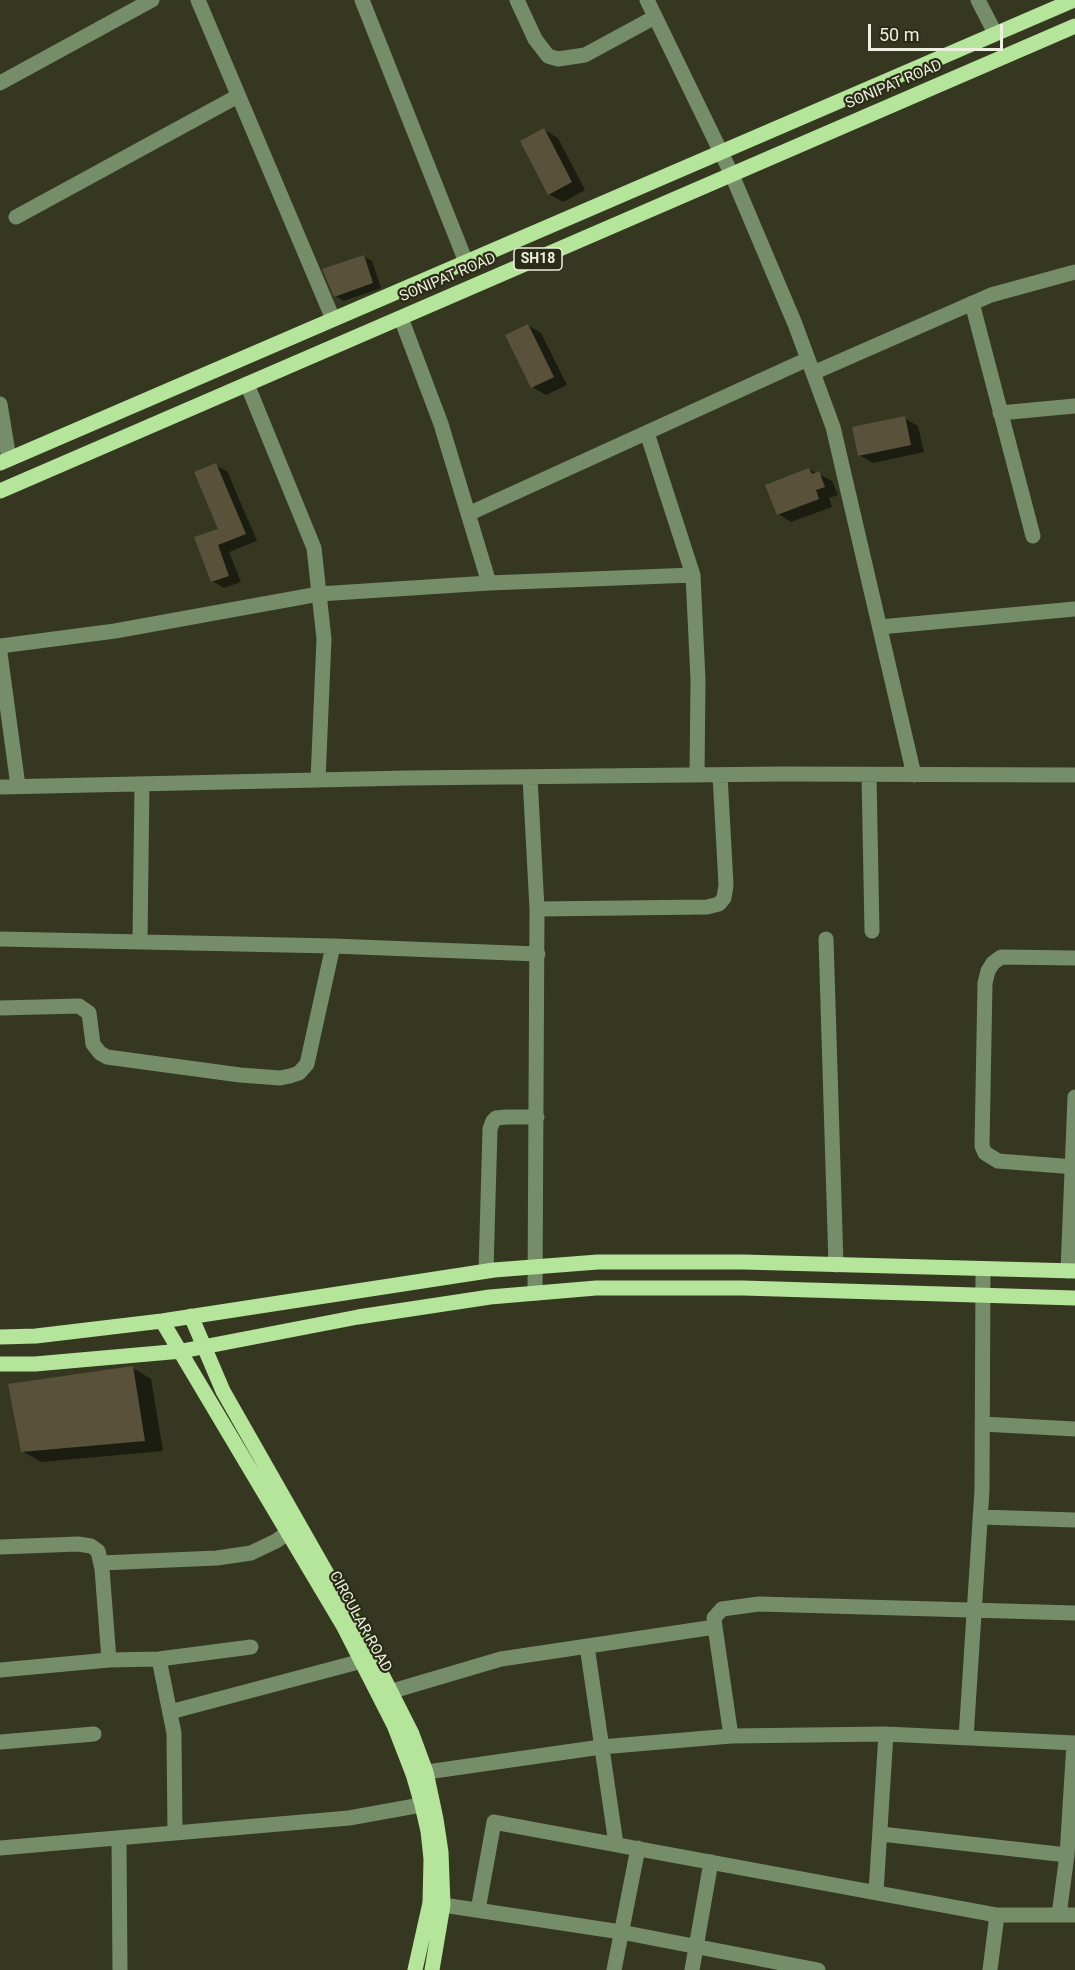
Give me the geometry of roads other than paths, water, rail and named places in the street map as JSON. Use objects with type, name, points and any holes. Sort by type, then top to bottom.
[{"type":"main road","name":"SONIPAT ROAD","points":[[4,461],[1074,0]]},
{"type":"main road","name":"SONIPAT ROAD","points":[[0,491],[1075,26]]},
{"type":"main road","points":[[0,1337],[36,1336],[162,1321],[486,1271],[598,1262],[836,1264],[1072,1271]]},
{"type":"main road","points":[[668,1288],[669,1262]]},
{"type":"main road","points":[[0,1365],[182,1352],[358,1317],[490,1297],[596,1287],[743,1288],[1075,1298]]},
{"type":"main road","name":"CIRCULAR ROAD","points":[[191,1316],[223,1391],[363,1637],[385,1693]]},
{"type":"main road","name":"CIRCULAR ROAD","points":[[162,1321],[362,1660],[385,1693],[403,1713],[441,1852],[432,1970]]},
{"type":"main road","name":"CIRCULAR ROAD","points":[[415,1970],[437,1904]]},
{"type":"street","points":[[0,83],[152,0]]},
{"type":"street","points":[[198,0],[333,319]]},
{"type":"street","points":[[362,0],[466,262]]},
{"type":"street","points":[[517,0],[535,39],[548,56],[558,59],[585,55],[655,17]]},
{"type":"street","points":[[647,0],[732,175],[811,366],[833,427],[914,775]]},
{"type":"street","points":[[978,0],[994,33]]},
{"type":"street","points":[[16,217],[238,96]]},
{"type":"street","points":[[468,514],[647,433],[811,366],[991,295],[1075,272]]},
{"type":"street","points":[[972,303],[1033,536]]},
{"type":"street","points":[[401,318],[441,424],[489,583]]},
{"type":"street","points":[[247,384],[314,548],[324,639],[318,780]]},
{"type":"street","points":[[0,404],[4,461]]},
{"type":"street","points":[[1000,412],[1075,406]]},
{"type":"street","points":[[647,433],[693,575],[698,680],[696,775]]},
{"type":"street","points":[[0,645],[115,631],[319,594],[489,583],[693,575]]},
{"type":"street","points":[[880,627],[1075,609]]},
{"type":"street","points":[[0,653],[18,786]]},
{"type":"street","points":[[0,787],[696,775],[1075,775]]},
{"type":"street","points":[[537,909],[707,907],[719,904],[724,898],[726,885],[720,775]]},
{"type":"street","points":[[869,775],[872,931]]},
{"type":"street","points":[[530,777],[538,954],[535,1293]]},
{"type":"street","points":[[140,942],[142,784]]},
{"type":"street","points":[[0,939],[333,946],[538,954]]},
{"type":"street","points":[[826,939],[836,1264]]},
{"type":"street","points":[[0,1008],[79,1006],[89,1013],[93,1044],[100,1053],[106,1056],[240,1075],[280,1078],[299,1073],[307,1064],[333,946]]},
{"type":"street","points":[[1074,1167],[998,1161],[985,1153],[982,1146],[987,970],[1001,957],[1075,958]]},
{"type":"street","points":[[1072,1271],[1075,1097]]},
{"type":"street","points":[[486,1271],[490,1129],[496,1118],[537,1117]]},
{"type":"street","points":[[966,1738],[980,1517],[983,1269]]},
{"type":"street","points":[[982,1424],[1075,1429]]},
{"type":"street","points":[[980,1517],[1075,1520]]},
{"type":"street","points":[[101,1563],[217,1558],[251,1553],[276,1541],[288,1532]]},
{"type":"street","points":[[0,1547],[78,1544],[91,1546],[98,1551],[109,1660]]},
{"type":"street","points":[[731,1736],[714,1618],[722,1609],[759,1604],[814,1604],[1075,1613]]},
{"type":"street","points":[[385,1693],[501,1659],[715,1627]]},
{"type":"street","points":[[587,1646],[615,1844]]},
{"type":"street","points":[[0,1670],[109,1660],[159,1659],[251,1647]]},
{"type":"street","points":[[159,1659],[174,1733],[175,1833]]},
{"type":"street","points":[[170,1712],[362,1660]]},
{"type":"street","points":[[0,1742],[94,1734]]},
{"type":"street","points":[[876,1892],[886,1734]]},
{"type":"street","points":[[419,1773],[601,1747],[731,1736],[886,1734],[1074,1743],[1067,1855],[1067,1915],[998,1915],[494,1822],[478,1910]]},
{"type":"street","points":[[0,1848],[349,1818],[427,1804]]},
{"type":"street","points":[[881,1834],[1067,1855]]},
{"type":"street","points":[[119,1838],[120,1970]]},
{"type":"street","points":[[614,1970],[638,1848]]},
{"type":"street","points":[[692,1970],[711,1862]]},
{"type":"street","points":[[437,1904],[621,1932],[771,1965],[818,1970]]},
{"type":"street","points":[[990,1970],[998,1915]]}]
